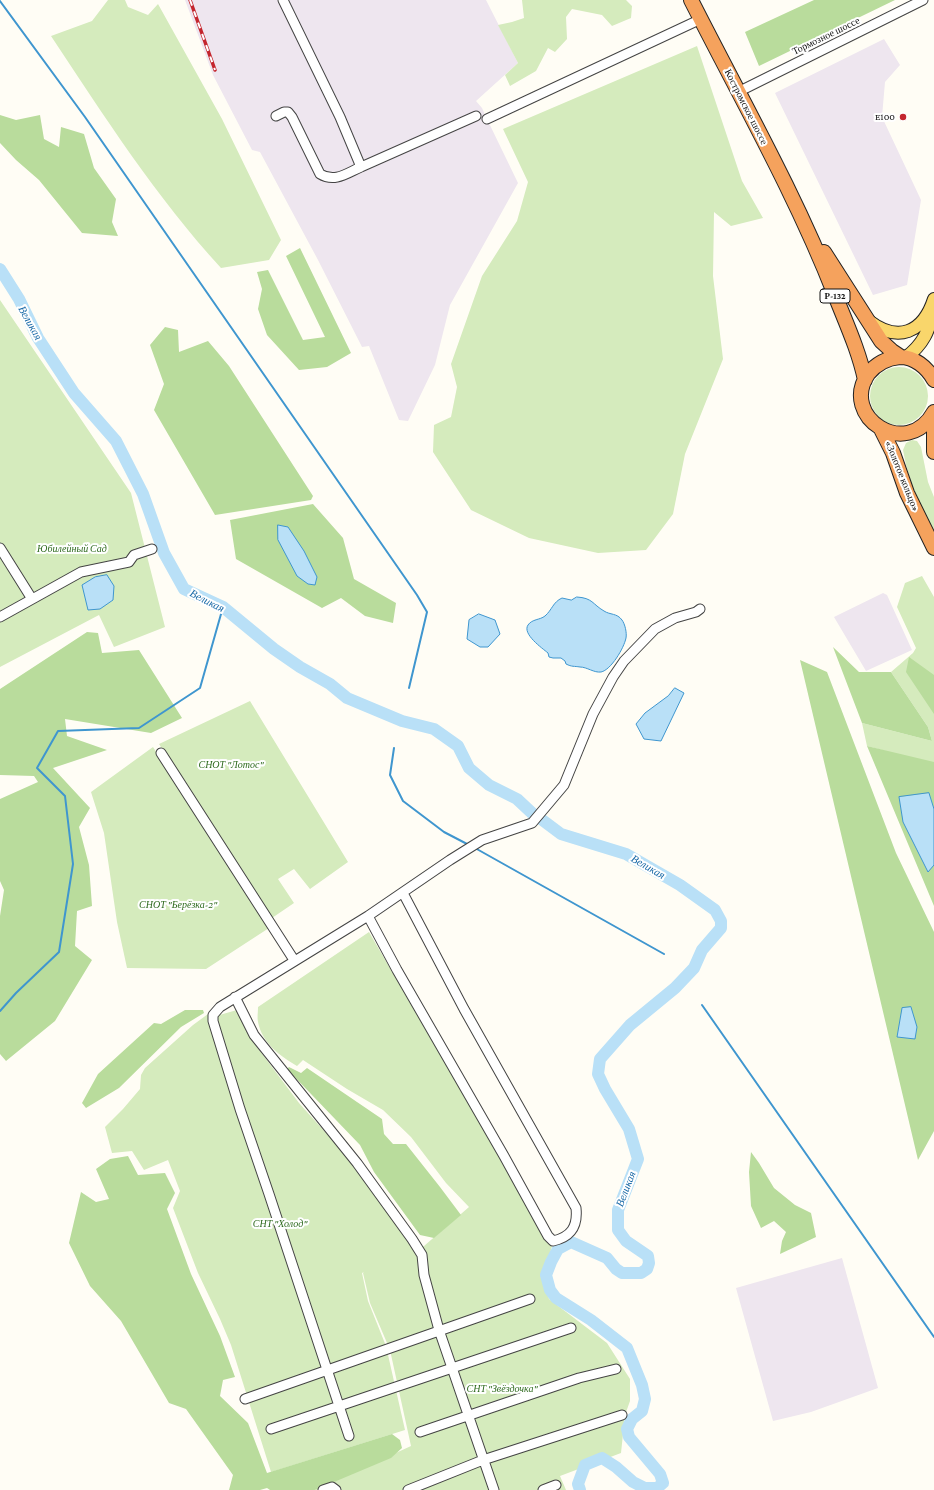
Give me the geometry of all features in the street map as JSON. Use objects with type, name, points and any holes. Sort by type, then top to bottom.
[{"type":"highway","name":"Костромское шоссе","points":[[691,0],[800,214]]},
{"type":"highway","name":"Р-132","points":[[800,214],[886,347],[903,358],[914,360],[924,366],[934,380]]},
{"type":"highway","name":"«Золотое кольцо»","points":[[800,214],[827,275],[858,356],[865,380],[862,391],[864,408],[872,422],[882,429],[894,433],[911,432],[922,427],[934,412]]},
{"type":"highway","points":[[865,380],[871,371],[879,364],[889,359],[903,358]]},
{"type":"highway","name":"«Золотое кольцо»","points":[[934,412],[934,452]]},
{"type":"highway","name":"«Золотое кольцо»","points":[[882,429],[893,453],[907,493],[934,548]]},
{"type":"main road","points":[[868,320],[887,332],[898,333],[908,331],[918,325],[926,317],[931,309],[934,299]]},
{"type":"main road","points":[[903,358],[918,347],[926,336],[930,326],[934,304]]},
{"type":"street","points":[[283,0],[340,117],[361,167]]},
{"type":"street","name":"Тормозное шоссе","points":[[738,92],[923,0]]},
{"type":"street","points":[[487,119],[701,19]]},
{"type":"street","points":[[276,116],[284,112],[288,112],[292,117],[320,174],[327,178],[334,178],[361,167],[476,116]]},
{"type":"street","points":[[0,548],[32,599]]},
{"type":"street","points":[[0,617],[81,572],[128,562],[134,555],[152,549]]},
{"type":"street","points":[[349,1436],[270,1194],[240,1109],[213,1021],[213,1015],[216,1010],[235,997],[368,916],[482,840],[528,825],[535,820],[564,785],[593,714],[613,677],[624,661],[656,629],[669,621],[696,612],[700,609]]},
{"type":"street","points":[[161,753],[294,960]]},
{"type":"street","points":[[368,916],[548,1236],[553,1241],[564,1239],[571,1232],[575,1223],[577,1216],[576,1208],[464,1009],[403,893]]},
{"type":"street","points":[[235,997],[254,1035],[332,1130],[412,1239],[422,1255],[424,1275],[439,1330],[494,1490]]},
{"type":"street","points":[[245,1399],[530,1299]]},
{"type":"street","points":[[271,1429],[570,1328]]},
{"type":"street","points":[[420,1432],[579,1378],[616,1369]]},
{"type":"street","points":[[408,1490],[483,1460],[622,1415]]},
{"type":"street","points":[[543,1490],[556,1486]]},
{"type":"street","points":[[323,1490],[332,1487],[336,1490]]},
{"type":"shaded area","points":[[185,0],[486,0],[518,63],[476,101],[482,108],[518,183],[450,305],[435,365],[408,421],[399,420],[369,346],[362,347],[318,260],[260,152],[252,150],[213,75]]},
{"type":"shaded area","points":[[884,39],[900,65],[885,82],[882,117],[921,200],[907,285],[873,295],[775,93]]},
{"type":"shaded area","points":[[883,593],[887,595],[912,650],[866,671],[834,617]]},
{"type":"shaded area","points":[[842,1258],[878,1388],[811,1412],[773,1421],[736,1288]]},
{"type":"green space","points":[[108,0],[125,0],[128,7],[148,15],[158,4],[222,119],[281,240],[269,260],[221,268],[174,213],[111,126],[51,36],[92,21]]},
{"type":"green space","points":[[522,0],[626,0],[632,6],[631,18],[612,26],[602,15],[572,9],[566,17],[567,39],[555,52],[548,48],[536,71],[510,86],[505,75],[518,63],[498,25],[524,18]]},
{"type":"green space","points":[[814,0],[895,0],[759,66],[745,32]]},
{"type":"green space","points":[[697,46],[742,181],[763,218],[731,226],[714,212],[713,276],[723,359],[685,454],[673,514],[646,550],[598,553],[529,538],[471,510],[433,452],[434,425],[451,417],[457,387],[451,364],[482,276],[517,221],[528,182],[503,129]]},
{"type":"green space","points":[[0,115],[16,120],[40,115],[44,139],[59,147],[61,127],[84,134],[94,168],[116,199],[112,222],[118,236],[82,233],[39,180],[16,160],[0,143]]},
{"type":"green space","points":[[300,248],[351,353],[327,367],[299,370],[267,335],[258,309],[262,289],[257,272],[268,270],[303,340],[325,337],[286,256]]},
{"type":"green space","name":"Юбилейный Сад","points":[[0,300],[131,493],[165,627],[114,647],[99,615],[0,667]]},
{"type":"green space","points":[[165,327],[178,330],[179,352],[208,341],[229,366],[313,496],[311,500],[215,515],[154,410],[164,384],[150,345]]},
{"type":"green space","points":[[899,367],[915,372],[923,380],[928,396],[923,412],[915,420],[899,425],[883,420],[875,412],[870,396],[875,380],[883,372]]},
{"type":"green space","points":[[912,440],[917,441],[921,447],[928,482],[934,497],[934,533],[915,495],[906,465],[903,450],[906,443]]},
{"type":"green space","points":[[313,504],[343,538],[354,579],[396,603],[393,623],[365,616],[341,598],[322,608],[236,559],[230,520]]},
{"type":"green space","points":[[922,576],[934,597],[934,764],[867,746],[862,723],[932,741],[928,727],[891,672],[913,653],[916,648],[897,607],[905,583]]},
{"type":"green space","points":[[87,632],[98,633],[102,653],[139,650],[182,718],[151,733],[65,719],[67,736],[107,750],[53,768],[90,808],[79,827],[89,865],[92,906],[77,911],[75,946],[92,960],[55,1021],[6,1061],[0,1054],[0,916],[4,890],[0,881],[0,799],[38,782],[34,776],[0,775],[0,689]]},
{"type":"green space","points":[[833,647],[859,672],[891,672],[928,727],[932,741],[862,723]]},
{"type":"green space","points":[[909,657],[934,675],[934,714],[906,672]]},
{"type":"green space","points":[[800,660],[827,672],[896,853],[934,932],[934,1131],[918,1160]]},
{"type":"green space","name":"СНОТ \"Лотос\"","points":[[250,701],[348,862],[310,889],[294,869],[278,879],[294,903],[272,918],[159,744]]},
{"type":"green space","points":[[867,746],[934,762],[934,906]]},
{"type":"green space","name":"СНОТ \"Берёзка-2\"","points":[[153,747],[269,928],[206,969],[127,968],[117,922],[104,833],[91,792]]},
{"type":"green space","points":[[369,932],[552,1246],[543,1279],[549,1299],[607,1343],[630,1379],[630,1401],[625,1415],[621,1453],[560,1476],[566,1490],[315,1490],[411,1446],[390,1350],[370,1303],[364,1272],[362,1273],[368,1301],[386,1346],[405,1430],[271,1472],[231,1345],[198,1273],[173,1208],[180,1191],[168,1160],[144,1170],[132,1151],[112,1153],[105,1127],[140,1089],[141,1075],[145,1068],[193,1025],[208,1014],[216,1016],[237,1010],[251,1039],[299,1103],[335,1143],[393,1215],[417,1249],[424,1246],[469,1207],[446,1183],[411,1137],[383,1110],[347,1089],[303,1060],[297,1066],[284,1058],[268,1043],[263,1036],[258,1020],[258,1007]]},
{"type":"green space","points":[[185,1010],[203,1010],[204,1013],[181,1027],[119,1088],[86,1108],[82,1103],[98,1074],[154,1023],[161,1024]]},
{"type":"green space","points":[[289,1067],[301,1073],[307,1068],[382,1119],[384,1134],[393,1144],[406,1144],[461,1215],[434,1238],[420,1235],[374,1172],[360,1145],[287,1069]]},
{"type":"green space","points":[[751,1152],[774,1188],[795,1205],[811,1213],[816,1237],[780,1254],[782,1241],[786,1232],[774,1221],[761,1228],[751,1206],[749,1172]]},
{"type":"green space","points":[[128,1156],[138,1175],[165,1173],[175,1193],[167,1209],[191,1274],[220,1336],[235,1377],[223,1380],[220,1396],[248,1423],[267,1473],[392,1434],[400,1440],[402,1448],[391,1458],[315,1490],[270,1490],[267,1488],[260,1490],[229,1490],[233,1475],[186,1409],[169,1403],[121,1321],[90,1286],[69,1243],[81,1192],[96,1202],[109,1199],[96,1169],[110,1159]]},
{"type":"water","points":[[278,525],[288,527],[304,551],[317,577],[315,585],[308,584],[297,576],[278,540]]},
{"type":"water","points":[[107,575],[114,586],[113,600],[100,609],[88,610],[82,585],[95,577]]},
{"type":"water","points":[[577,597],[589,600],[604,611],[618,616],[625,626],[626,636],[623,647],[613,663],[601,672],[596,672],[583,667],[570,666],[561,658],[549,657],[548,653],[530,636],[527,629],[530,623],[545,616],[562,598],[571,600]]},
{"type":"water","points":[[479,614],[495,620],[500,634],[488,647],[480,647],[467,639],[469,620]]},
{"type":"water","points":[[675,688],[684,693],[661,741],[644,739],[636,724],[645,713],[668,696]]},
{"type":"water","points":[[929,793],[934,809],[934,865],[928,872],[903,822],[899,797]]},
{"type":"water","points":[[911,1007],[917,1027],[915,1039],[897,1037],[902,1008]]},
{"type":"waterway","points":[[0,1],[85,117],[417,595],[427,612],[409,688]]},
{"type":"waterway","name":"Великая","points":[[0,269],[19,299],[38,338],[74,393],[116,441],[143,494],[164,553],[184,589],[223,607],[274,649],[300,667],[330,684],[347,698],[402,721],[434,729],[458,746],[469,768],[489,785],[517,799],[533,814]]},
{"type":"waterway","points":[[0,1011],[16,993],[59,952],[73,864],[65,796],[37,768],[58,731],[139,728],[200,688],[223,607]]},
{"type":"waterway","points":[[394,748],[390,775],[403,801],[444,832],[469,845]]},
{"type":"waterway","name":"Великая","points":[[541,819],[561,834],[626,854],[680,885],[715,910],[721,921],[721,928],[702,950],[694,968],[675,988],[630,1025],[600,1059],[598,1074],[605,1089],[629,1129],[638,1159],[618,1210],[618,1230],[626,1241],[648,1256],[649,1263],[647,1269],[641,1273],[622,1273],[616,1269],[607,1258],[571,1242],[558,1249],[546,1275],[550,1290],[556,1298],[591,1320],[627,1348],[642,1385],[645,1399],[642,1411],[632,1419],[627,1429],[629,1437],[660,1474],[663,1483],[657,1488],[645,1488],[633,1482],[616,1467],[602,1458],[585,1465],[578,1484],[580,1490]]},
{"type":"waterway","points":[[475,848],[664,954]]},
{"type":"waterway","points":[[702,1005],[934,1337]]},
{"type":"railway","points":[[190,0],[215,70]]},
{"type":"place","name":"E100","points":[[903,117]]},
{"type":"park label","name":"СНТ \"Холод\"","points":[[280,1224]]},
{"type":"park label","name":"СНТ \"Звёздочка\"","points":[[502,1389]]}]
